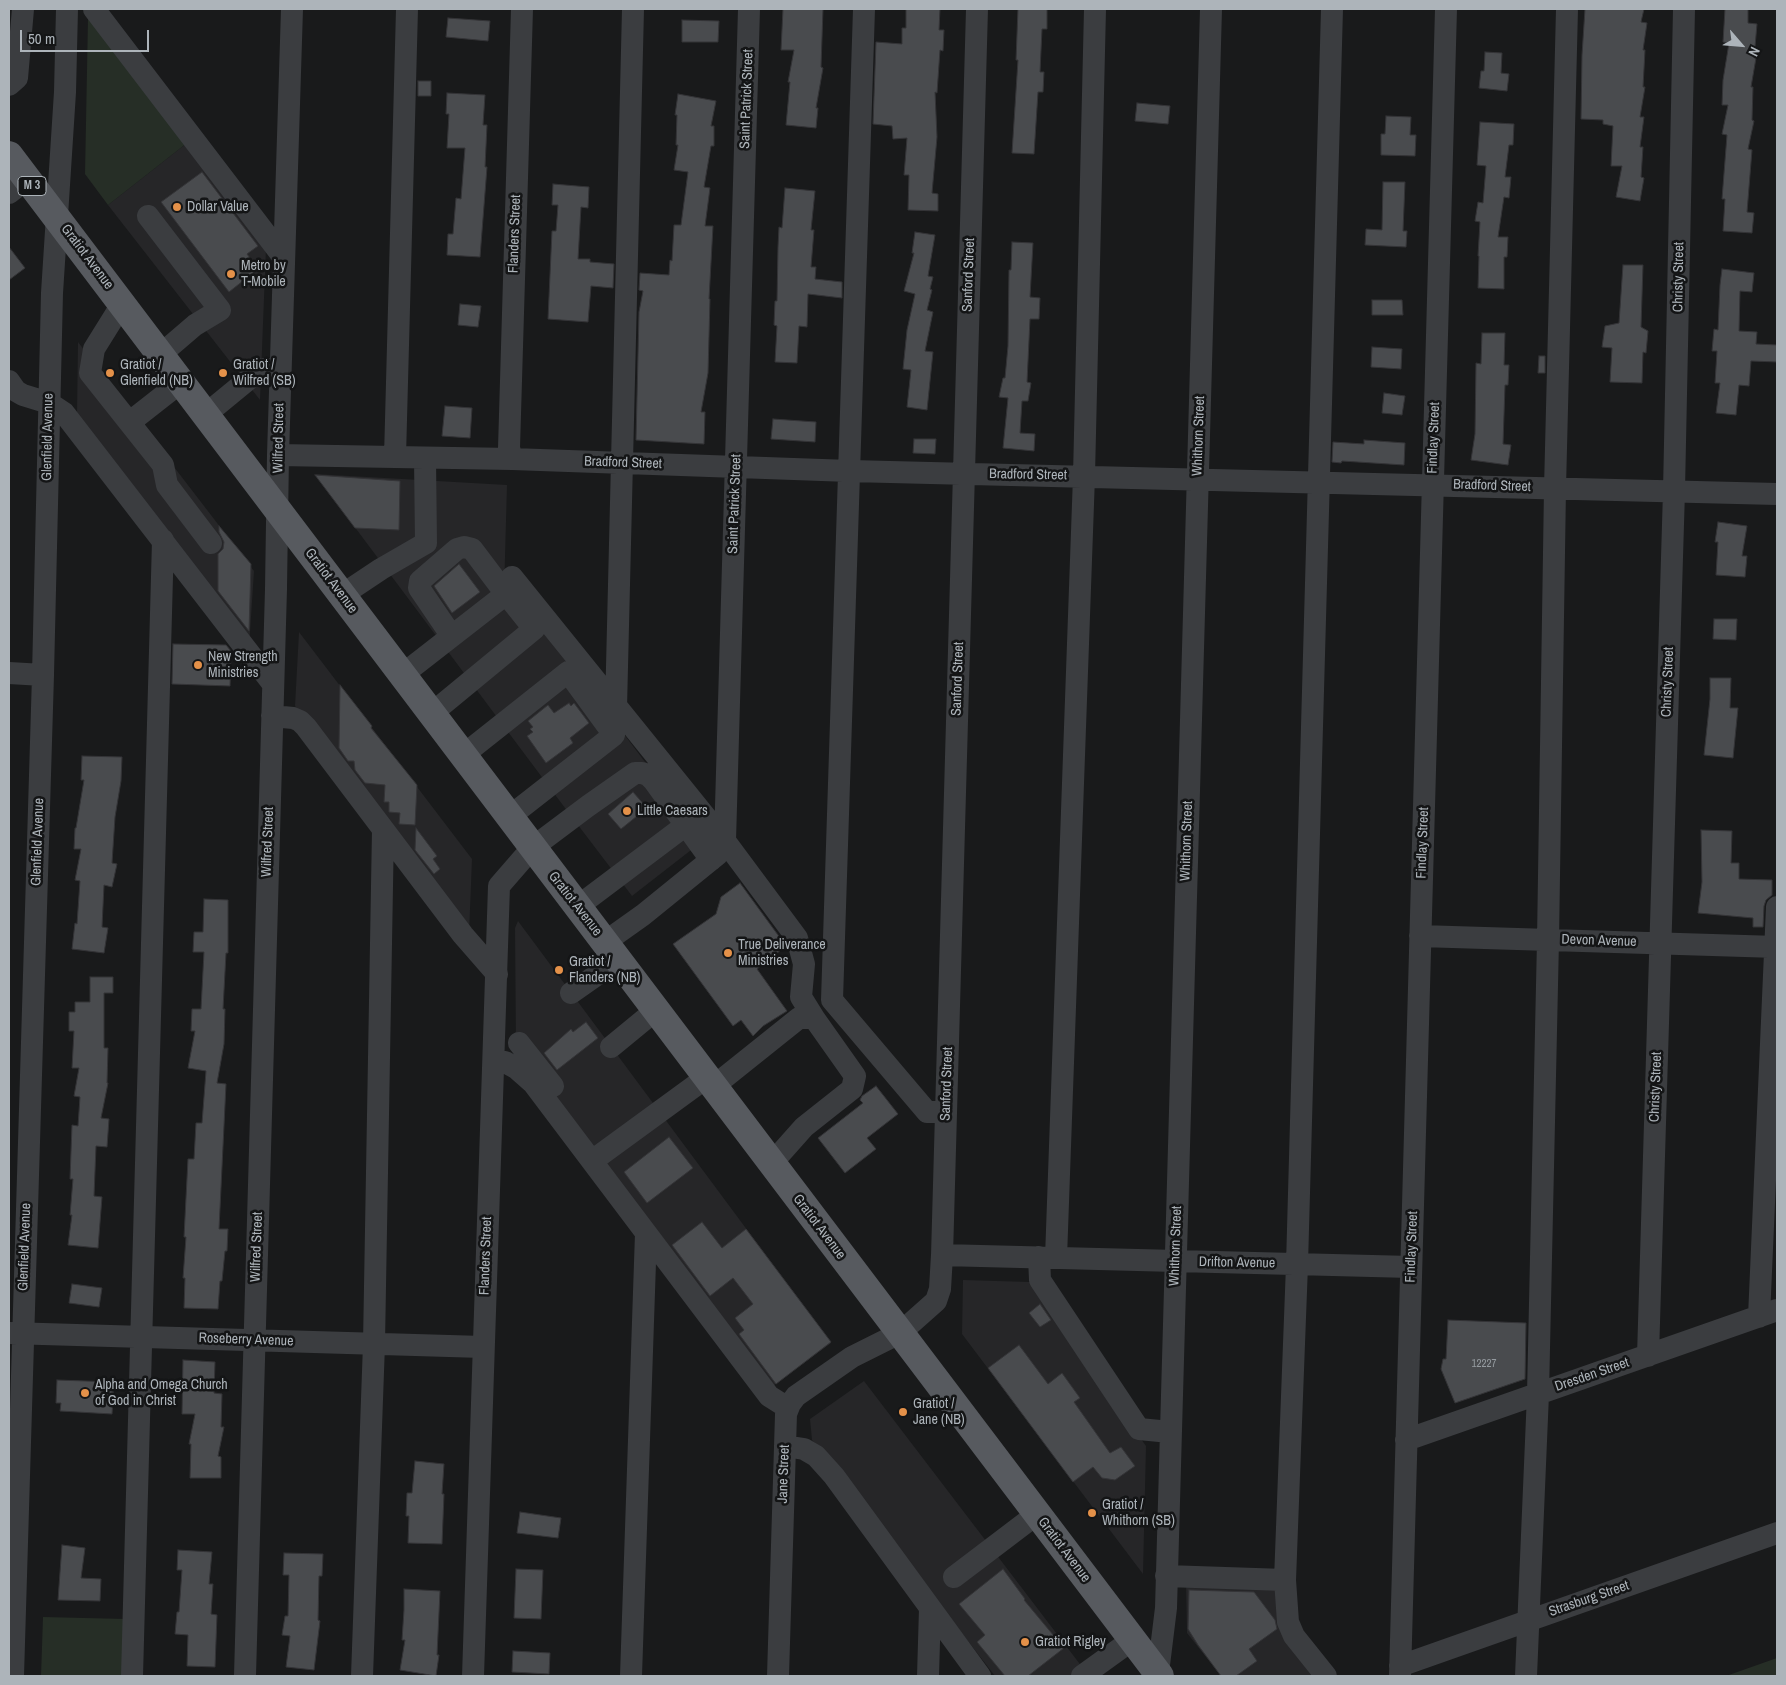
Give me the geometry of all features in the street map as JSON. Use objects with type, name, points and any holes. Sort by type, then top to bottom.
[{"type":"main road","name":"Gratiot Avenue","points":[[9,155],[18,186],[56,217],[1157,1675]]},
{"type":"street","points":[[9,85],[17,78],[23,9]]},
{"type":"street","name":"Glenfield Avenue","points":[[13,1676],[16,1333],[43,675],[52,285],[65,92],[67,9]]},
{"type":"street","points":[[94,9],[284,258]]},
{"type":"street","name":"Wilfred Street","points":[[245,1676],[278,510],[280,369],[292,9]]},
{"type":"street","points":[[395,457],[407,9]]},
{"type":"street","name":"Flanders Street","points":[[512,459],[509,448],[522,9]]},
{"type":"street","points":[[616,708],[633,9]]},
{"type":"street","name":"Saint Patrick Street","points":[[725,841],[749,9]]},
{"type":"street","points":[[864,9],[832,1000],[927,1112],[946,1112]]},
{"type":"street","name":"Sanford Street","points":[[900,1333],[936,1301],[940,1289],[942,1255],[977,9]]},
{"type":"street","points":[[1095,9],[1084,476],[1048,1257],[1040,1280],[1139,1429],[1170,1432]]},
{"type":"street","name":"Whithorn Street","points":[[1157,1675],[1166,1608],[1211,9]]},
{"type":"street","points":[[1326,1676],[1294,1636],[1288,1622],[1286,1580],[1297,1265],[1332,9]]},
{"type":"street","name":"Findlay Street","points":[[1400,1671],[1446,9]]},
{"type":"street","points":[[1526,1676],[1538,1394],[1555,488],[1567,9]]},
{"type":"street","name":"Christy Street","points":[[1648,1356],[1674,491],[1684,9]]},
{"type":"street","points":[[148,216],[220,310],[195,324],[160,355]]},
{"type":"street","points":[[122,304],[94,349],[90,372],[163,465],[167,485],[211,543]]},
{"type":"street","points":[[206,415],[261,369],[280,369]]},
{"type":"street","points":[[9,380],[16,391],[22,395],[49,403],[64,413],[273,684]]},
{"type":"street","points":[[130,422],[181,382]]},
{"type":"street","name":"Bradford Street","points":[[278,456],[512,459],[850,471],[1318,481],[1777,494]]},
{"type":"street","points":[[342,595],[381,569],[426,543],[425,458]]},
{"type":"street","points":[[132,1676],[162,540]]},
{"type":"street","points":[[451,635],[419,588],[420,581],[457,549],[464,546],[472,549],[509,585],[616,708],[725,841],[797,938],[804,964],[801,997],[855,1076],[852,1089],[804,1127],[772,1163]]},
{"type":"street","points":[[509,585],[534,629],[614,735],[509,817]]},
{"type":"street","points":[[402,675],[509,585]]},
{"type":"street","points":[[431,714],[534,629]]},
{"type":"street","points":[[462,756],[568,672]]},
{"type":"street","points":[[9,673],[43,675]]},
{"type":"street","points":[[272,716],[293,718],[300,721],[306,727],[463,935],[497,974]]},
{"type":"street","name":"Flanders Street","points":[[473,1676],[483,1348],[509,1054],[497,974],[499,886],[532,848],[635,773],[642,773],[654,781],[686,825]]},
{"type":"street","points":[[577,907],[686,825],[711,860]]},
{"type":"street","points":[[362,1676],[374,1344],[383,829]]},
{"type":"street","points":[[571,994],[643,915],[717,855],[725,841]]},
{"type":"street","points":[[1768,1314],[1777,907]]},
{"type":"street","name":"Devon Avenue","points":[[1420,936],[1777,947]]},
{"type":"street","points":[[611,1047],[656,1010]]},
{"type":"street","points":[[592,1161],[710,1082],[799,1018],[814,1018]]},
{"type":"street","points":[[509,1054],[516,1068],[552,1097],[592,1161],[769,1396],[788,1408],[796,1396],[852,1357],[900,1333]]},
{"type":"street","points":[[631,1676],[646,1233]]},
{"type":"street","name":"Drifton Avenue","points":[[942,1255],[1411,1267]]},
{"type":"street","name":"Dresden Street","points":[[1406,1440],[1768,1314]]},
{"type":"street","name":"Roseberry Avenue","points":[[16,1333],[483,1348]]},
{"type":"street","name":"Jane Street","points":[[778,1676],[786,1414],[788,1408]]},
{"type":"street","points":[[785,1446],[804,1449],[816,1456],[834,1476],[980,1676]]},
{"type":"street","points":[[954,1577],[1037,1514]]},
{"type":"street","name":"Strasburg Street","points":[[1400,1671],[1529,1620],[1777,1533]]},
{"type":"street","points":[[1166,1576],[1286,1580]]},
{"type":"street","points":[[928,1676],[930,1608]]},
{"type":"street","points":[[1082,1676],[1132,1640]]},
{"type":"shaded area","points":[[88,18],[187,143],[108,205],[85,174]]},
{"type":"shaded area","points":[[187,143],[266,248],[260,400],[108,205]]},
{"type":"shaded area","points":[[78,342],[254,571],[249,648],[77,415]]},
{"type":"shaded area","points":[[315,474],[507,485],[504,593],[518,594],[704,840],[632,896]]},
{"type":"shaded area","points":[[299,632],[472,859],[469,935],[295,706]]},
{"type":"shaded area","points":[[518,921],[831,1343],[769,1389],[516,1048],[515,928]]},
{"type":"shaded area","points":[[963,1280],[1030,1282],[1146,1446],[1143,1574],[962,1334]]},
{"type":"shaded area","points":[[864,1381],[1089,1676],[995,1676],[812,1440],[810,1419]]},
{"type":"shaded area","points":[[1186,1581],[1279,1587],[1325,1676],[1221,1676],[1187,1633]]},
{"type":"shaded area","points":[[43,1617],[126,1619],[125,1676],[41,1676]]},
{"type":"shaded area","points":[[1777,1658],[1777,1676],[1726,1676]]},
{"type":"building","points":[[783,9],[823,9],[821,67],[823,68],[816,108],[818,108],[816,128],[786,125],[790,82],[788,82],[794,50],[781,50]]},
{"type":"building","points":[[906,9],[940,9],[939,30],[944,30],[943,51],[940,50],[937,93],[935,92],[937,137],[932,193],[938,194],[938,211],[908,210],[909,175],[904,175],[907,138],[893,139],[892,126],[873,124],[876,42],[902,44],[902,28],[906,28]]},
{"type":"building","points":[[1018,9],[1047,9],[1047,29],[1042,29],[1040,72],[1044,72],[1043,92],[1038,92],[1034,154],[1012,153],[1018,60],[1016,60]]},
{"type":"building","points":[[1585,9],[1644,9],[1641,22],[1647,23],[1643,50],[1645,50],[1643,87],[1645,87],[1640,117],[1644,117],[1640,147],[1643,147],[1641,177],[1644,178],[1640,201],[1616,197],[1622,166],[1611,166],[1613,126],[1603,124],[1603,120],[1581,119]]},
{"type":"building","points":[[1725,9],[1748,9],[1748,23],[1757,24],[1754,58],[1756,58],[1751,87],[1753,87],[1752,120],[1754,121],[1748,149],[1752,150],[1747,212],[1754,213],[1752,233],[1723,231],[1725,199],[1722,199],[1727,135],[1722,134],[1728,105],[1722,105],[1723,80],[1729,43],[1723,42]]},
{"type":"building","points":[[448,18],[490,21],[488,41],[446,37]]},
{"type":"building","points":[[682,20],[719,21],[718,42],[682,42]]},
{"type":"building","points":[[1485,52],[1502,53],[1501,73],[1509,74],[1507,91],[1479,88],[1481,71],[1484,71]]},
{"type":"building","points":[[418,81],[431,81],[431,96],[418,96]]},
{"type":"building","points":[[447,93],[485,95],[483,125],[487,125],[485,167],[487,167],[480,257],[447,255],[448,234],[453,234],[456,198],[461,199],[465,148],[447,148],[449,114],[446,114]]},
{"type":"building","points":[[678,94],[716,101],[711,126],[714,126],[714,146],[711,146],[704,187],[710,188],[705,226],[713,226],[709,299],[708,373],[701,412],[705,412],[704,444],[636,440],[639,312],[643,291],[639,290],[640,273],[669,275],[670,260],[672,261],[674,225],[681,225],[688,172],[674,170],[678,145],[676,145],[677,115],[675,115]]},
{"type":"building","points":[[1137,103],[1170,106],[1168,124],[1135,121]]},
{"type":"building","points":[[1386,116],[1411,117],[1410,135],[1416,135],[1415,156],[1381,155],[1381,134],[1385,134]]},
{"type":"building","points":[[1480,122],[1514,124],[1513,145],[1509,145],[1505,177],[1511,177],[1509,198],[1504,197],[1498,237],[1508,237],[1507,257],[1504,257],[1504,289],[1478,288],[1480,222],[1475,221],[1478,202],[1483,203],[1486,166],[1477,165]]},
{"type":"building","points":[[202,172],[258,246],[247,254],[258,269],[229,292],[161,202]]},
{"type":"building","points":[[1383,182],[1405,182],[1403,231],[1407,231],[1406,247],[1365,245],[1366,229],[1382,230]]},
{"type":"building","points":[[553,184],[589,187],[588,208],[581,207],[578,259],[590,259],[590,262],[614,264],[613,288],[591,286],[588,322],[548,319],[552,231],[556,231],[558,205],[552,205]]},
{"type":"building","points":[[785,188],[815,191],[811,230],[814,230],[811,267],[816,267],[815,279],[842,282],[842,298],[808,294],[807,327],[799,326],[797,363],[775,362],[777,326],[774,325],[775,301],[777,301],[779,227],[782,228]]},
{"type":"building","points":[[915,232],[935,235],[928,276],[933,277],[927,310],[933,312],[925,351],[933,352],[927,410],[907,407],[911,370],[903,369],[907,330],[915,294],[904,291],[914,253],[912,253]]},
{"type":"building","points":[[1012,242],[1033,243],[1030,297],[1040,298],[1039,319],[1030,319],[1027,382],[1031,383],[1028,401],[1022,401],[1020,433],[1035,434],[1034,451],[1003,448],[1008,398],[999,397],[1003,378],[1005,378],[1008,346],[1009,270],[1011,270]]},
{"type":"building","points":[[9,247],[25,268],[9,280]]},
{"type":"building","points":[[1623,265],[1643,265],[1641,327],[1648,331],[1646,353],[1643,352],[1642,383],[1610,382],[1612,348],[1602,347],[1605,326],[1619,323]]},
{"type":"building","points":[[1722,269],[1754,273],[1752,292],[1740,291],[1739,331],[1757,332],[1756,344],[1777,345],[1777,362],[1751,361],[1749,386],[1739,385],[1736,415],[1716,413],[1720,383],[1715,383],[1717,351],[1712,351],[1714,329],[1718,330]]},
{"type":"building","points":[[1372,300],[1402,300],[1403,315],[1372,315]]},
{"type":"building","points":[[460,304],[481,306],[478,327],[458,325]]},
{"type":"building","points":[[1482,333],[1505,333],[1504,365],[1509,365],[1508,385],[1505,385],[1503,444],[1511,445],[1508,465],[1471,460],[1475,434],[1476,363],[1481,364]]},
{"type":"building","points":[[1372,347],[1402,349],[1401,369],[1371,367]]},
{"type":"building","points":[[1539,356],[1545,356],[1545,373],[1538,373]]},
{"type":"building","points":[[1384,393],[1405,396],[1402,415],[1382,413]]},
{"type":"building","points":[[445,406],[472,408],[470,438],[442,436]]},
{"type":"building","points":[[773,419],[816,422],[815,442],[771,439]]},
{"type":"building","points":[[914,439],[936,439],[935,454],[913,453]]},
{"type":"building","points":[[1364,440],[1405,443],[1404,465],[1332,462],[1333,442],[1364,444]]},
{"type":"building","points":[[315,475],[400,481],[399,530],[355,528]]},
{"type":"building","points":[[1718,522],[1747,526],[1742,556],[1747,556],[1745,577],[1716,575],[1718,542],[1715,542]]},
{"type":"building","points":[[219,526],[251,564],[249,631],[218,591],[218,554],[223,549],[224,542],[219,532]]},
{"type":"building","points":[[459,564],[480,592],[452,613],[434,586]]},
{"type":"building","points":[[1714,619],[1737,619],[1736,640],[1713,639]]},
{"type":"building","name":"New Strength Ministries","points":[[173,644],[226,645],[231,651],[230,686],[172,684]]},
{"type":"building","points":[[1710,678],[1731,678],[1730,708],[1738,708],[1733,758],[1704,755],[1710,699]]},
{"type":"building","points":[[340,685],[372,726],[371,728],[417,785],[415,825],[399,824],[400,813],[389,812],[389,802],[384,802],[385,785],[365,783],[355,770],[354,761],[348,761],[339,748]]},
{"type":"building","points":[[569,703],[571,706],[574,703],[589,723],[570,738],[573,743],[546,763],[527,736],[533,732],[530,729],[533,727],[528,721],[548,705],[554,713]]},
{"type":"building","points":[[82,756],[122,757],[112,863],[117,864],[112,887],[104,885],[102,927],[108,928],[104,953],[72,949],[75,923],[77,924],[80,881],[75,880],[81,849],[74,849],[75,828],[84,780],[81,780]]},
{"type":"building","name":"Little Caesars","points":[[633,792],[647,808],[621,829],[608,814]]},
{"type":"building","points":[[416,828],[437,856],[433,859],[440,869],[434,874],[415,850]]},
{"type":"building","points":[[1701,830],[1732,831],[1731,863],[1739,863],[1739,879],[1772,880],[1772,895],[1766,900],[1764,906],[1763,927],[1753,927],[1753,918],[1698,913],[1702,882]]},
{"type":"building","name":"True Deliverance Ministries","points":[[740,883],[786,946],[757,969],[787,1011],[763,1026],[753,1036],[741,1020],[733,1026],[673,944],[716,914],[721,897]]},
{"type":"building","points":[[204,899],[228,900],[228,953],[226,953],[223,1009],[225,1009],[224,1044],[217,1083],[226,1084],[219,1229],[228,1229],[227,1251],[225,1251],[222,1281],[220,1281],[218,1309],[184,1308],[185,1278],[183,1278],[186,1237],[184,1237],[188,1159],[194,1159],[196,1123],[202,1123],[206,1071],[188,1068],[195,1031],[191,1031],[192,1009],[201,1009],[204,952],[193,952],[194,932],[203,932]]},
{"type":"building","points":[[90,977],[113,977],[113,993],[104,993],[104,1048],[108,1048],[108,1083],[101,1118],[109,1119],[107,1147],[96,1146],[94,1196],[102,1197],[98,1248],[68,1245],[72,1215],[70,1215],[73,1179],[70,1179],[72,1125],[78,1126],[80,1097],[74,1096],[79,1068],[72,1068],[74,1031],[69,1031],[69,1012],[75,1012],[75,1002],[90,1002]]},
{"type":"building","points":[[586,1022],[598,1038],[557,1070],[544,1053],[571,1029],[573,1032]]},
{"type":"building","points":[[876,1086],[898,1114],[867,1138],[876,1149],[845,1173],[818,1138],[863,1103],[860,1100],[862,1096]]},
{"type":"building","points":[[669,1137],[693,1168],[647,1203],[624,1172]]},
{"type":"building","points":[[702,1222],[722,1248],[746,1229],[831,1342],[776,1384],[739,1334],[744,1330],[735,1318],[753,1304],[733,1278],[710,1296],[672,1245]]},
{"type":"building","points":[[72,1284],[102,1288],[99,1307],[69,1303]]},
{"type":"building","points":[[1040,1304],[1051,1320],[1040,1327],[1029,1313]]},
{"type":"building","points":[[1448,1320],[1526,1323],[1525,1379],[1455,1403],[1441,1369],[1443,1359],[1446,1359]]},
{"type":"building","points":[[1019,1345],[1048,1384],[1062,1373],[1080,1398],[1074,1402],[1110,1453],[1121,1447],[1135,1466],[1115,1480],[1102,1478],[1093,1467],[1073,1482],[988,1368]]},
{"type":"building","points":[[183,1360],[215,1362],[214,1393],[222,1394],[221,1427],[224,1427],[218,1456],[221,1457],[221,1478],[190,1478],[191,1444],[189,1444],[195,1414],[182,1414]]},
{"type":"building","name":"Alpha and Omega Church of God in Christ","points":[[57,1380],[114,1382],[112,1414],[60,1411],[61,1403],[56,1403]]},
{"type":"building","points":[[415,1461],[444,1464],[442,1544],[408,1543],[409,1516],[406,1516],[407,1493],[412,1493]]},
{"type":"building","points":[[520,1512],[561,1518],[558,1538],[517,1533]]},
{"type":"building","points":[[62,1545],[85,1548],[81,1578],[101,1579],[100,1601],[58,1600]]},
{"type":"building","points":[[178,1550],[212,1552],[209,1584],[213,1584],[211,1614],[217,1615],[215,1667],[187,1666],[188,1635],[175,1634],[177,1612],[179,1612],[182,1570],[177,1570]]},
{"type":"building","points":[[284,1553],[323,1554],[322,1576],[319,1576],[318,1620],[320,1621],[314,1670],[286,1667],[290,1636],[282,1635],[285,1616],[288,1616],[289,1575],[283,1575]]},
{"type":"building","points":[[516,1569],[543,1570],[541,1619],[514,1618]]},
{"type":"building","points":[[1003,1569],[1024,1600],[1064,1648],[1028,1676],[1005,1676],[977,1642],[985,1635],[959,1604]]},
{"type":"building","points":[[404,1589],[440,1591],[437,1655],[439,1655],[436,1676],[400,1670],[405,1640],[402,1640]]},
{"type":"building","points":[[1189,1590],[1254,1592],[1275,1620],[1277,1629],[1249,1649],[1257,1661],[1236,1676],[1221,1676],[1188,1629]]},
{"type":"building","points":[[513,1651],[550,1653],[549,1674],[512,1672]]},
{"type":"place","name":"Dollar Value","points":[[177,207]]},
{"type":"place","name":"Metro by T-Mobile","points":[[231,274]]},
{"type":"place","name":"Gratiot / Glenfield (NB)","points":[[110,373]]},
{"type":"place","name":"Gratiot / Wilfred (SB)","points":[[223,373]]},
{"type":"place","name":"New Strength Ministries","points":[[198,665]]},
{"type":"place","name":"Little Caesars","points":[[627,811]]},
{"type":"place","name":"True Deliverance Ministries","points":[[728,953]]},
{"type":"place","name":"Gratiot / Flanders (NB)","points":[[559,970]]},
{"type":"place","name":"Alpha and Omega Church of God in Christ","points":[[85,1393]]},
{"type":"place","name":"Gratiot / Jane (NB)","points":[[903,1412]]},
{"type":"place","name":"Gratiot / Whithorn (SB)","points":[[1092,1513]]},
{"type":"place","name":"Gratiot Rigley","points":[[1025,1642]]}]
